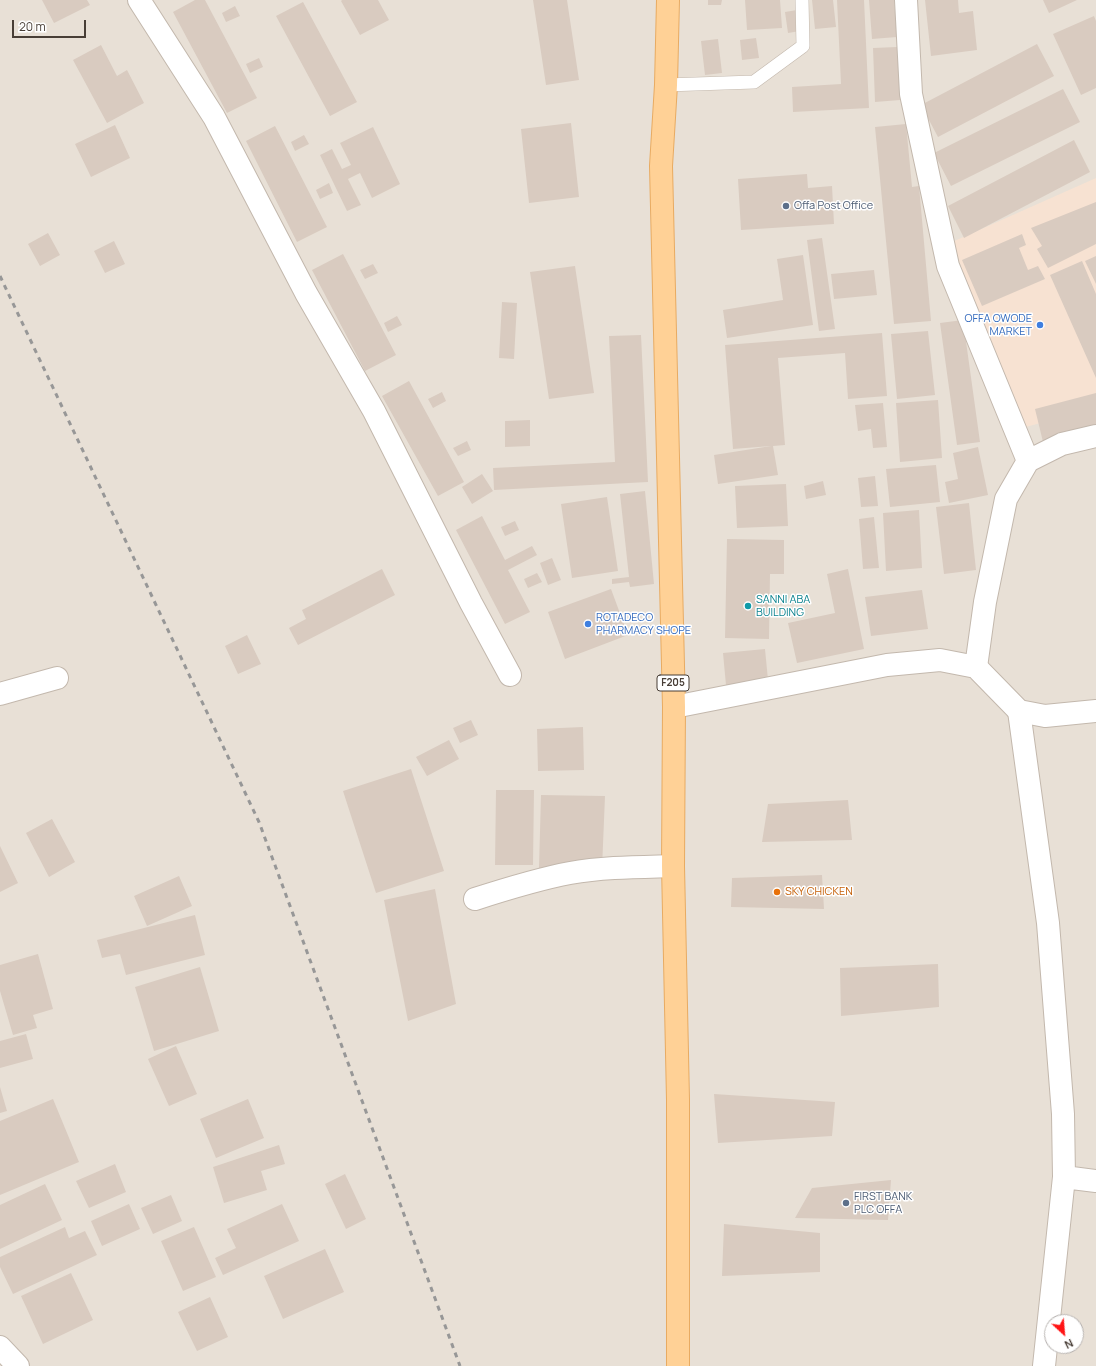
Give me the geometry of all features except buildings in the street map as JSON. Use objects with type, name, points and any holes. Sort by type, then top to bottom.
[{"type":"main road","name":"F205","points":[[668,0],[666,86],[661,166],[674,707],[673,866],[678,1100],[678,1366]]},
{"type":"street","points":[[139,0],[214,117],[306,294],[374,411],[471,603],[510,675]]},
{"type":"street","points":[[906,0],[911,94],[948,266],[1028,461]]},
{"type":"street","points":[[976,667],[985,602],[1006,499],[1028,461],[1062,444],[1096,436]]},
{"type":"street","points":[[674,707],[887,665],[940,660],[976,667],[1019,711],[1045,716],[1096,711]]},
{"type":"street","points":[[0,694],[58,678]]},
{"type":"street","points":[[1019,711],[1048,923],[1063,1114],[1064,1177],[1044,1366]]},
{"type":"street","points":[[475,899],[510,887],[570,873],[609,869],[673,866]]},
{"type":"street","points":[[1064,1177],[1096,1181]]},
{"type":"street","points":[[0,1347],[18,1366]]},
{"type":"lane","points":[[666,86],[754,82],[803,46],[802,0]]},
{"type":"shaded area","points":[[0,0],[1096,0],[1096,1366],[0,1366]]},
{"type":"shaded area","name":"OFFA OWODE MARKET","points":[[1096,178],[1096,408],[1022,428],[952,242]]},
{"type":"railway","points":[[0,276],[259,822],[460,1366]]},
{"type":"place","name":"Offa Post Office","points":[[786,206]]},
{"type":"place","name":"OFFA OWODE MARKET","points":[[1040,325]]},
{"type":"place","name":"SANNI ABA BUILDING","points":[[748,606]]},
{"type":"place","name":"ROTADECO PHARMACY SHOPE","points":[[588,624]]},
{"type":"place","name":"SKY CHICKEN","points":[[777,892]]},
{"type":"place","name":"FIRST BANK PLC OFFA","points":[[846,1203]]}]
